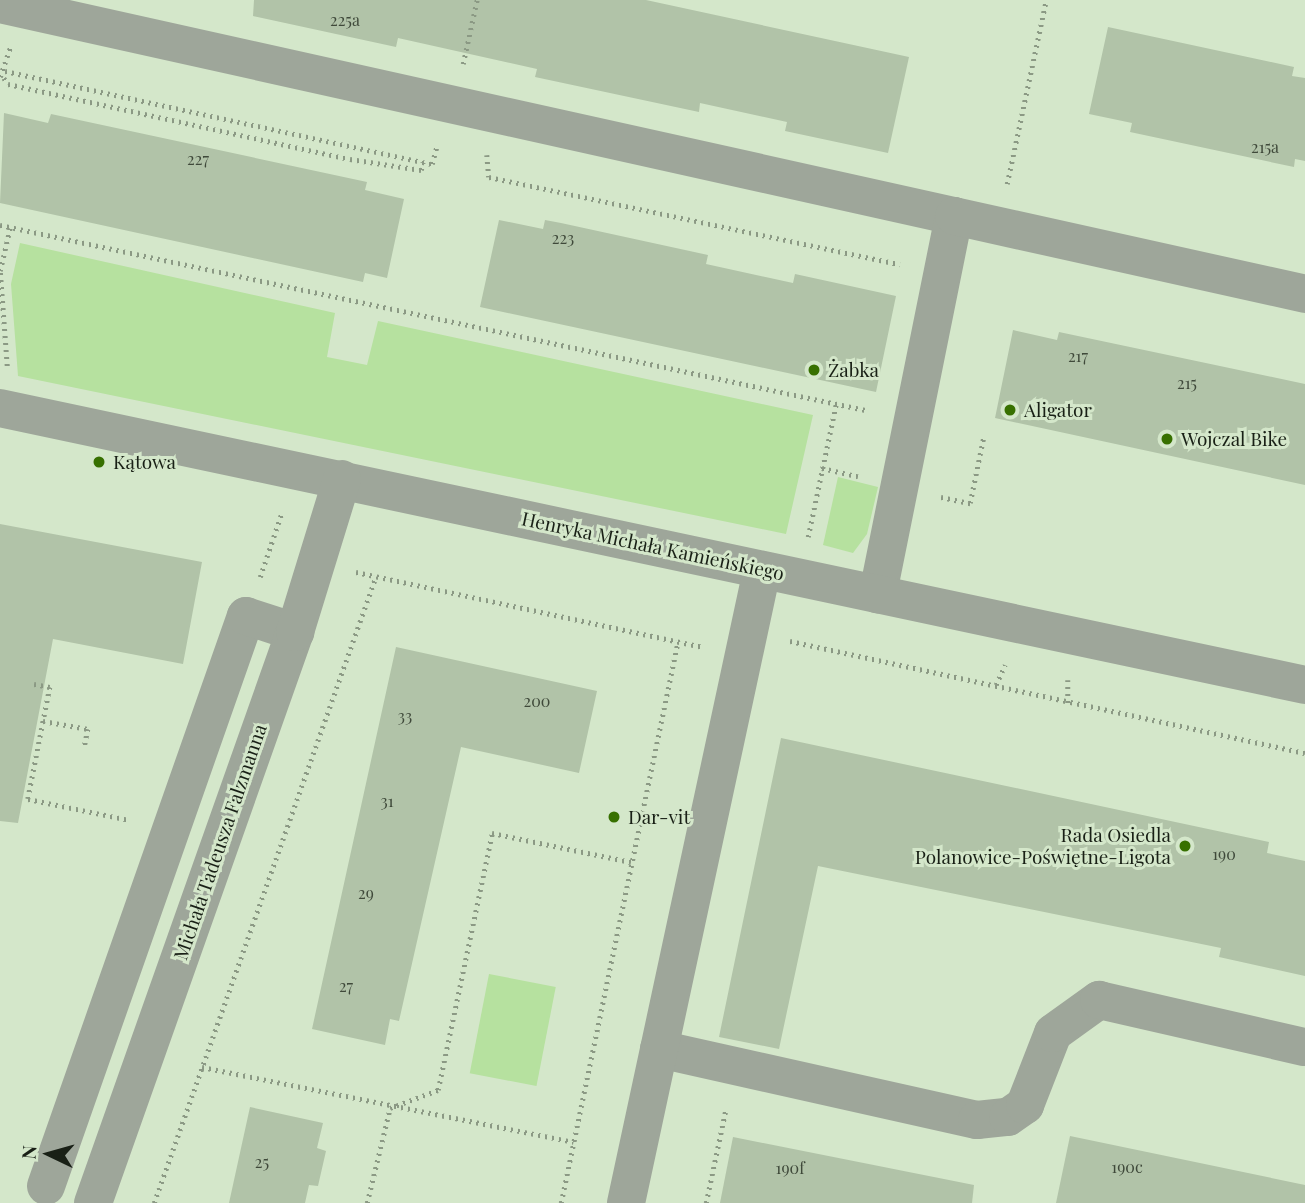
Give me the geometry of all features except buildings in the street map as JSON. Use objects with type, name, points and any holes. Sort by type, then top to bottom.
[{"type":"street","points":[[0,4],[1305,294]]},
{"type":"street","points":[[878,594],[954,216]]},
{"type":"street","name":"Henryka Michała Kamieńskiego","points":[[4,395],[342,479],[1305,685]]},
{"type":"street","name":"Michała Tadeusza Falzmanna","points":[[93,1203],[295,632],[342,479]]},
{"type":"street","points":[[626,1203],[762,570]]},
{"type":"street","points":[[46,1186],[246,616],[295,632]]},
{"type":"street","points":[[659,1049],[733,1068],[977,1120],[1007,1117],[1025,1105],[1053,1033],[1099,1000],[1305,1047]]},
{"type":"path","points":[[466,54],[477,0]]},
{"type":"path","points":[[998,226],[1046,0]]},
{"type":"path","points":[[5,71],[432,164],[442,123],[454,104]]},
{"type":"path","points":[[4,78],[8,84],[351,159],[421,170],[423,162]]},
{"type":"path","points":[[496,113],[487,146],[489,177],[912,267]]},
{"type":"path","points":[[0,226],[865,410]]},
{"type":"path","points":[[4,395],[0,271],[10,228]]},
{"type":"path","points":[[805,550],[836,404]]},
{"type":"path","points":[[935,496],[970,503],[984,435]]},
{"type":"path","points":[[246,616],[287,498]]},
{"type":"path","points":[[317,564],[711,648]]},
{"type":"path","points":[[154,1203],[376,576]]},
{"type":"path","points":[[782,650],[788,640],[1305,753]]},
{"type":"path","points":[[561,1203],[678,641]]},
{"type":"path","points":[[34,684],[50,687],[28,799],[171,828]]},
{"type":"path","points":[[43,720],[88,729],[84,749]]},
{"type":"path","points":[[390,1108],[438,1090],[492,833],[631,862]]},
{"type":"path","points":[[202,1066],[390,1108],[574,1142]]},
{"type":"path","points":[[706,1203],[733,1068]]},
{"type":"path","points":[[367,1203],[390,1108]]},
{"type":"green space","points":[[20,243],[335,313],[327,357],[367,365],[378,321],[813,415],[786,534],[18,376],[11,284]]},
{"type":"green space","points":[[838,477],[878,487],[867,534],[853,553],[823,545]]},
{"type":"green space","points":[[489,974],[556,987],[536,1086],[470,1073]]},
{"type":"place","name":"Żabka","points":[[814,370]]},
{"type":"place","name":"Aligator","points":[[1010,410]]},
{"type":"place","name":"Wojczal Bike","points":[[1167,439]]},
{"type":"place","name":"Kątowa","points":[[99,462]]},
{"type":"place","name":"Dar-vit","points":[[614,817]]},
{"type":"place","name":"Rada Osiedla Polanowice-Poświętne-Ligota","points":[[1185,846]]}]
